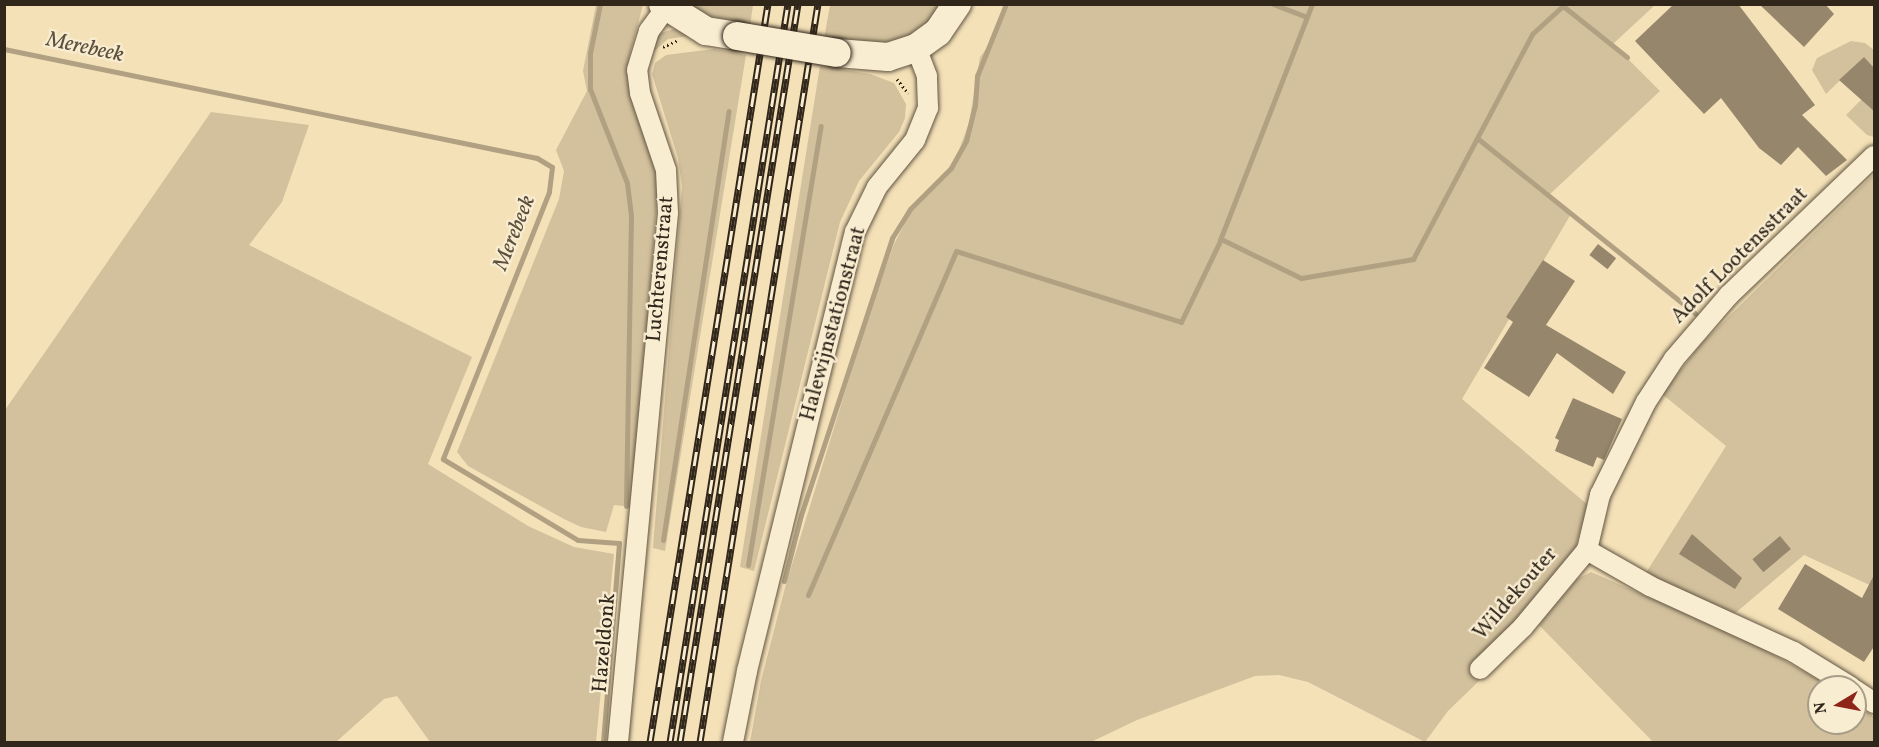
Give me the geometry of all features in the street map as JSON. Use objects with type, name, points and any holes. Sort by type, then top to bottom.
[{"type":"street","points":[[665,6],[706,31],[837,53],[888,57],[916,48],[938,32],[957,4]]},
{"type":"street","name":"Luchterenstraat","points":[[637,547],[669,198],[662,152],[640,93],[637,69],[649,31],[665,6]]},
{"type":"street","name":"Halewijnstationstraat","points":[[733,742],[769,582],[855,232],[877,187],[915,140],[928,108],[927,76],[916,48]]},
{"type":"street","name":"Adolf Lootensstraat","points":[[1587,550],[1592,515],[1600,495],[1646,402],[1674,358],[1729,295],[1875,156]]},
{"type":"street","name":"Hazeldonk","points":[[618,742],[637,547]]},
{"type":"street","points":[[1587,550],[1650,586],[1794,652],[1831,675]]},
{"type":"street","name":"Wildekouter","points":[[1480,669],[1523,627],[1587,550]]},
{"type":"path","points":[[656,54],[672,41],[686,39]]},
{"type":"shaded area","points":[[596,5],[643,5],[629,57],[628,76],[655,161],[658,185],[633,507],[614,505],[606,532],[581,527],[564,519],[468,466],[457,452],[559,199],[564,171],[556,150],[587,91],[583,71]]},
{"type":"shaded area","points":[[678,5],[753,5],[750,26],[720,24]]},
{"type":"shaded area","points":[[830,5],[943,5],[918,33],[887,44],[824,39]]},
{"type":"shaded area","points":[[1008,5],[1655,5],[1613,44],[1660,91],[1548,196],[1571,214],[1462,399],[1588,505],[1575,549],[1525,614],[1469,671],[1480,680],[1448,711],[1425,742],[1308,682],[1279,675],[1255,676],[1137,720],[1091,742],[750,742],[761,681],[786,584],[868,317],[894,244],[909,215],[946,173],[959,150],[969,123],[980,57],[995,37]]},
{"type":"shaded area","points":[[674,29],[689,36],[668,39],[651,54],[651,42],[661,33]]},
{"type":"shaded area","points":[[1851,41],[1865,43],[1874,50],[1874,69],[1863,58],[1826,94],[1812,70],[1817,58]]},
{"type":"shaded area","points":[[714,49],[746,55],[665,551],[653,548],[682,186],[678,158],[652,74],[655,63],[666,55]]},
{"type":"shaded area","points":[[820,66],[870,74],[894,83],[906,104],[905,118],[899,132],[859,181],[840,222],[754,571],[740,567]]},
{"type":"shaded area","points":[[1862,99],[1874,110],[1874,137],[1867,135],[1846,115]]},
{"type":"shaded area","points":[[211,112],[309,125],[282,202],[249,245],[472,357],[428,464],[528,526],[574,547],[614,554],[596,742],[430,742],[397,696],[384,699],[336,742],[5,742],[5,410]]},
{"type":"shaded area","points":[[1874,174],[1874,587],[1804,555],[1733,615],[1644,576],[1726,446],[1662,394],[1701,344]]},
{"type":"shaded area","points":[[1591,572],[1749,641],[1811,675],[1807,675],[1807,735],[1867,735],[1867,712],[1874,717],[1874,742],[1653,742],[1539,625],[1577,579]]},
{"type":"building","points":[[1674,4],[1738,4],[1815,105],[1802,115],[1847,160],[1826,176],[1798,147],[1781,165],[1759,148],[1721,98],[1704,114],[1635,41]]},
{"type":"building","points":[[1759,4],[1825,4],[1834,14],[1804,47]]},
{"type":"building","points":[[1864,57],[1875,69],[1875,112],[1839,80]]},
{"type":"building","points":[[1598,244],[1616,258],[1608,269],[1589,255]]},
{"type":"building","points":[[1543,260],[1575,281],[1546,325],[1626,372],[1613,394],[1557,353],[1529,397],[1484,368],[1513,322],[1506,317]]},
{"type":"building","points":[[1573,398],[1622,419],[1604,460],[1597,457],[1593,467],[1555,451],[1559,440],[1555,438]]},
{"type":"building","points":[[1692,534],[1742,578],[1735,589],[1679,554]]},
{"type":"building","points":[[1780,536],[1791,549],[1763,572],[1752,559]]},
{"type":"building","points":[[1805,564],[1862,598],[1875,573],[1875,645],[1864,662],[1778,609]]},
{"type":"waterway","points":[[600,4],[590,53],[590,89],[627,183],[631,216],[626,506]]},
{"type":"waterway","points":[[784,581],[801,515],[892,238],[910,209],[951,168],[966,141],[975,105],[977,76],[1006,4]]},
{"type":"waterway","points":[[1273,4],[1307,17]]},
{"type":"waterway","points":[[1220,240],[1312,4]]},
{"type":"waterway","points":[[808,595],[956,251],[1181,322],[1221,239],[1301,278],[1413,259],[1532,34],[1565,4]]},
{"type":"waterway","points":[[1563,6],[1627,57]]},
{"type":"waterway","name":"Merebeek","points":[[4,49],[537,158],[552,167],[549,192],[443,459],[578,540],[619,543],[603,742]]},
{"type":"waterway","points":[[663,540],[729,111]]},
{"type":"waterway","points":[[748,565],[821,126]]},
{"type":"waterway","points":[[1477,138],[1695,313]]},
{"type":"railway","points":[[650,742],[768,4]]},
{"type":"railway","points":[[670,742],[788,4]]},
{"type":"railway","points":[[680,742],[798,4]]},
{"type":"railway","points":[[700,742],[818,4]]}]
